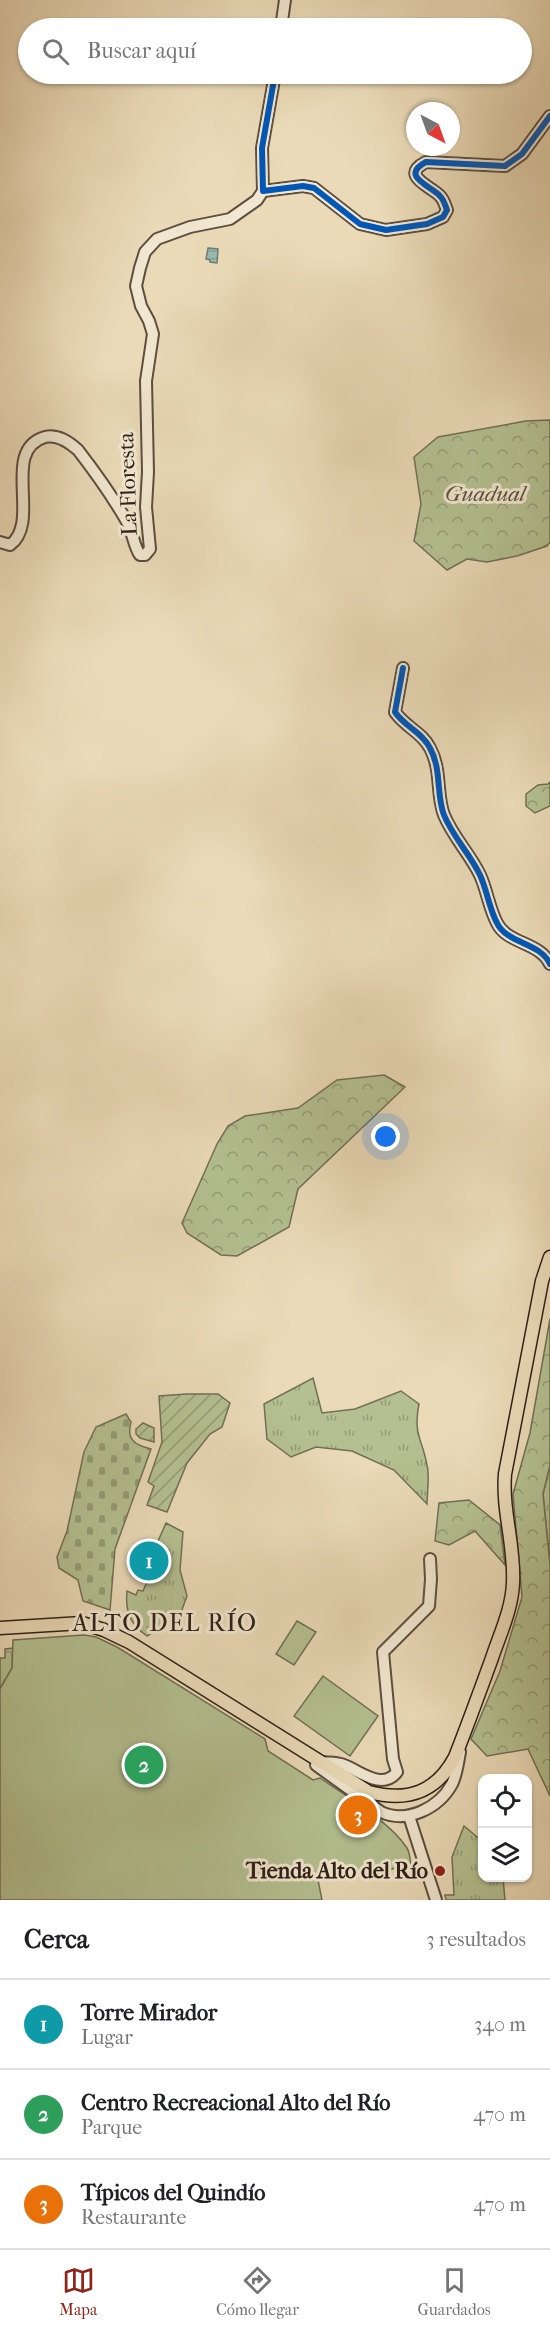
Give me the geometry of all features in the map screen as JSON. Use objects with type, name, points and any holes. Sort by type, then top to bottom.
[{"type":"main road","points":[[0,1628],[69,1623],[94,1626],[129,1642],[369,1792],[399,1797],[420,1792],[441,1778],[449,1769],[462,1739],[507,1614],[513,1586],[513,1564],[504,1491],[505,1474],[542,1281],[550,1257]]},
{"type":"street","points":[[282,18],[285,0]]},
{"type":"street","points":[[273,84],[262,148],[263,191],[303,186],[314,188],[360,225],[386,230],[427,224],[443,218],[447,210],[440,195],[417,178],[416,172],[419,166],[426,162],[505,166],[522,154],[550,116]]},
{"type":"street","name":"La Floresta","points":[[0,542],[10,545],[17,540],[21,530],[17,475],[23,452],[30,444],[49,436],[69,442],[78,450],[126,520],[137,552],[140,555],[148,552],[150,549],[146,507],[148,472],[146,381],[153,334],[141,306],[136,286],[140,268],[146,252],[158,239],[190,227],[215,224],[230,219],[248,208],[263,191]]},
{"type":"street","points":[[403,668],[395,712],[400,720],[422,736],[430,749],[438,772],[444,814],[480,875],[497,924],[506,934],[533,947],[548,959],[550,964]]},
{"type":"street","points":[[320,1762],[342,1764],[368,1777],[383,1780],[393,1777],[397,1772],[393,1759],[383,1652],[429,1606],[430,1559]]},
{"type":"street","points":[[256,1720],[381,1812],[390,1816],[409,1816],[430,1807],[447,1792],[454,1782],[462,1739]]},
{"type":"street","points":[[409,1816],[436,1900]]},
{"type":"green space","name":"Guadual","points":[[550,420],[550,542],[547,546],[517,556],[487,562],[467,559],[447,570],[414,541],[421,504],[414,457],[438,437],[526,421]]},
{"type":"green space","points":[[550,782],[550,806],[535,813],[526,806],[526,794],[538,785]]},
{"type":"green space","points":[[384,1075],[405,1087],[298,1189],[289,1227],[237,1256],[221,1255],[187,1233],[182,1223],[217,1144],[228,1126],[245,1116],[298,1108],[337,1080]]},
{"type":"green space","points":[[550,1319],[550,1465],[543,1494],[550,1565],[550,1796],[528,1749],[487,1756],[471,1739],[500,1671],[522,1597],[513,1494],[530,1433]]},
{"type":"green space","points":[[313,1378],[322,1413],[355,1409],[401,1391],[419,1404],[417,1423],[428,1474],[427,1504],[394,1470],[352,1451],[316,1447],[291,1457],[267,1439],[264,1404]]},
{"type":"green space","points":[[218,1394],[230,1403],[222,1427],[210,1434],[187,1463],[167,1512],[147,1505],[154,1486],[148,1482],[162,1442],[159,1396]]},
{"type":"green space","points":[[126,1414],[131,1422],[130,1433],[133,1441],[151,1449],[115,1549],[110,1610],[83,1601],[78,1580],[59,1568],[57,1557],[67,1531],[84,1452],[96,1427]]},
{"type":"green space","points":[[143,1423],[154,1428],[154,1442],[140,1438],[136,1434],[136,1429]]},
{"type":"green space","points":[[550,1465],[550,1565],[543,1494]]},
{"type":"green space","points":[[469,1500],[500,1525],[505,1565],[475,1531],[449,1545],[435,1541],[439,1503]]},
{"type":"green space","points":[[166,1523],[183,1532],[180,1570],[187,1596],[180,1615],[147,1636],[136,1627],[130,1617],[127,1591],[136,1595],[138,1590],[143,1591],[160,1552],[154,1550]]},
{"type":"green space","points":[[297,1621],[316,1632],[294,1665],[276,1654]]},
{"type":"green space","points":[[84,1635],[96,1637],[117,1647],[265,1739],[268,1751],[313,1780],[320,1778],[367,1810],[399,1838],[408,1850],[411,1866],[318,1880],[322,1900],[0,1900],[0,1689],[12,1668],[13,1640]]},
{"type":"green space","points":[[13,1648],[12,1668],[0,1689],[0,1658],[5,1658],[5,1649]]},
{"type":"green space","points":[[323,1676],[378,1716],[350,1756],[294,1716]]},
{"type":"green space","points":[[464,1826],[478,1838],[478,1882],[503,1882],[505,1900],[446,1900],[445,1895],[454,1895],[452,1857]]},
{"type":"water","points":[[208,248],[218,249],[217,263],[206,259]]},
{"type":"cycle path","points":[[273,84],[262,148],[263,191],[303,186],[314,188],[360,224],[386,230],[427,224],[443,217],[447,210],[440,196],[416,176],[418,167],[426,162],[505,166],[522,154],[550,116]]},
{"type":"cycle path","points":[[403,668],[395,712],[427,742],[434,756],[444,815],[480,875],[497,923],[508,935],[539,951],[550,964]]},
{"type":"place","name":"Torre Mirador","points":[[149,1561]]},
{"type":"place","name":"Centro Recreacional Alto del Río","points":[[144,1765]]},
{"type":"place","name":"Típicos del Quindío","points":[[358,1815]]},
{"type":"place","name":"Tienda Alto del Río","points":[[440,1871]]},
{"type":"district","name":"ALTO DEL RÍO","points":[[165,1623]]}]
